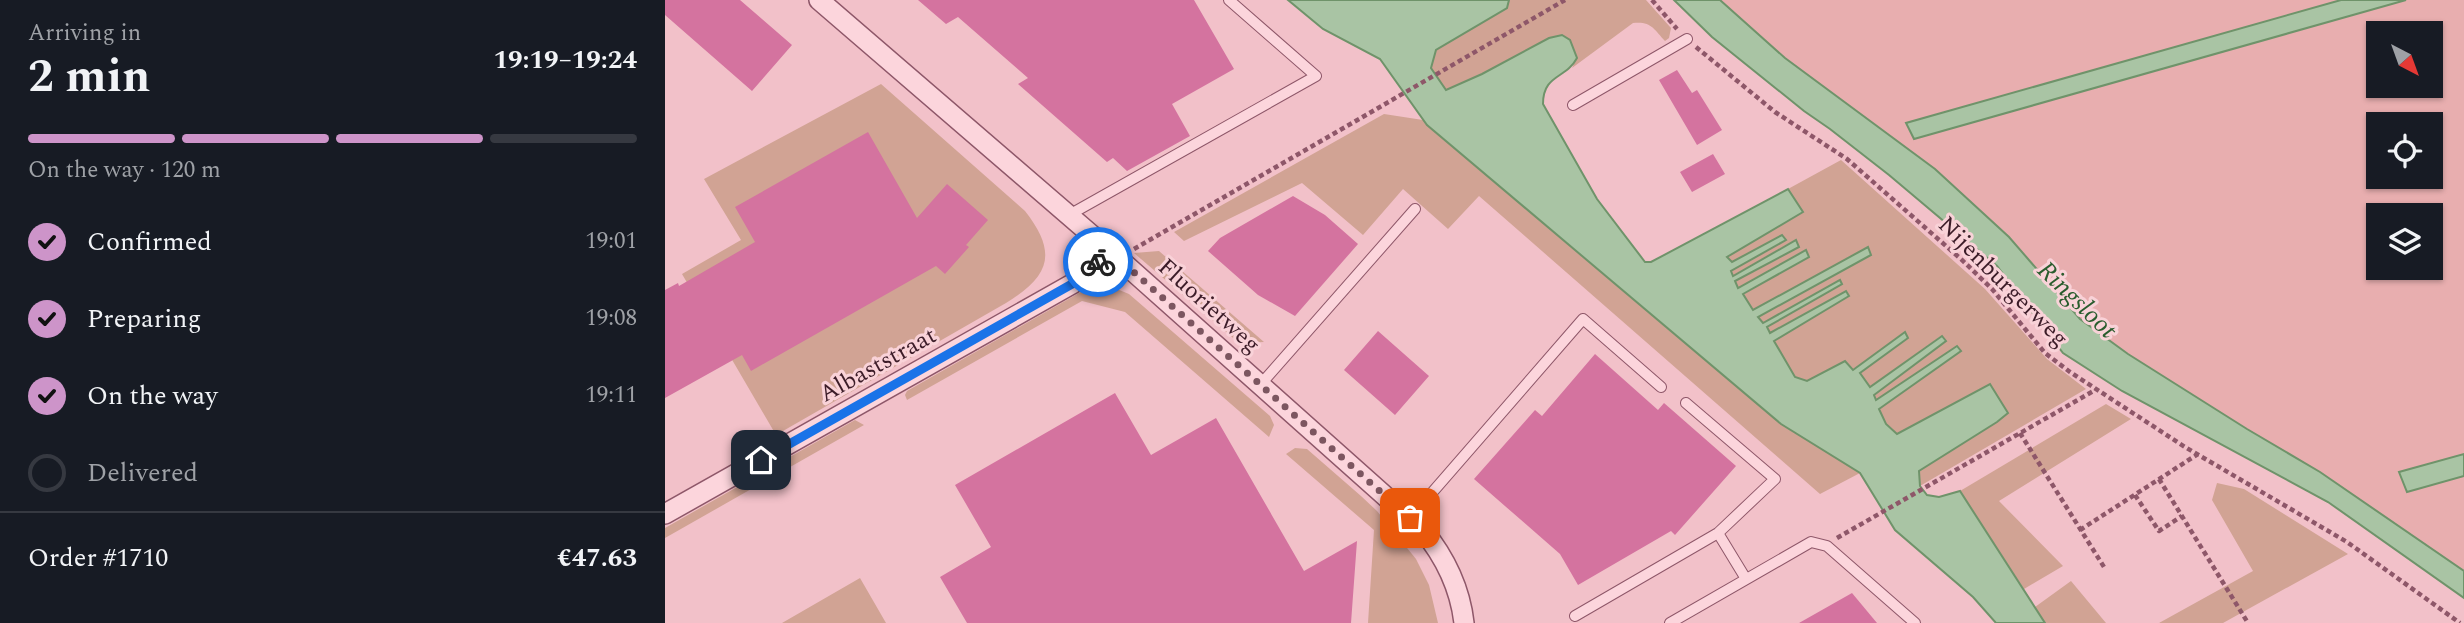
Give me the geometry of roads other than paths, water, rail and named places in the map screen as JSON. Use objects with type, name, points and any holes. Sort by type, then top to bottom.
[{"type":"street","name":"Fluorietweg","points":[[818,0],[1114,254],[1410,518],[1434,544],[1444,561],[1460,598],[1464,623]]},
{"type":"street","name":"Albaststraat","points":[[665,514],[1072,284],[1114,254]]},
{"type":"lane","points":[[1068,215],[1316,76],[1229,0]]},
{"type":"lane","points":[[1573,105],[1687,39]]},
{"type":"lane","points":[[1261,384],[1415,209]]},
{"type":"lane","points":[[1410,518],[1583,319],[1661,387]]},
{"type":"lane","points":[[1575,616],[1718,533],[1775,479],[1686,403]]},
{"type":"lane","points":[[1718,533],[1746,579]]},
{"type":"lane","points":[[1669,623],[1811,542],[1827,546],[1915,623]]},
{"type":"water label","name":"Ringsloot","points":[[2077,300]]}]
